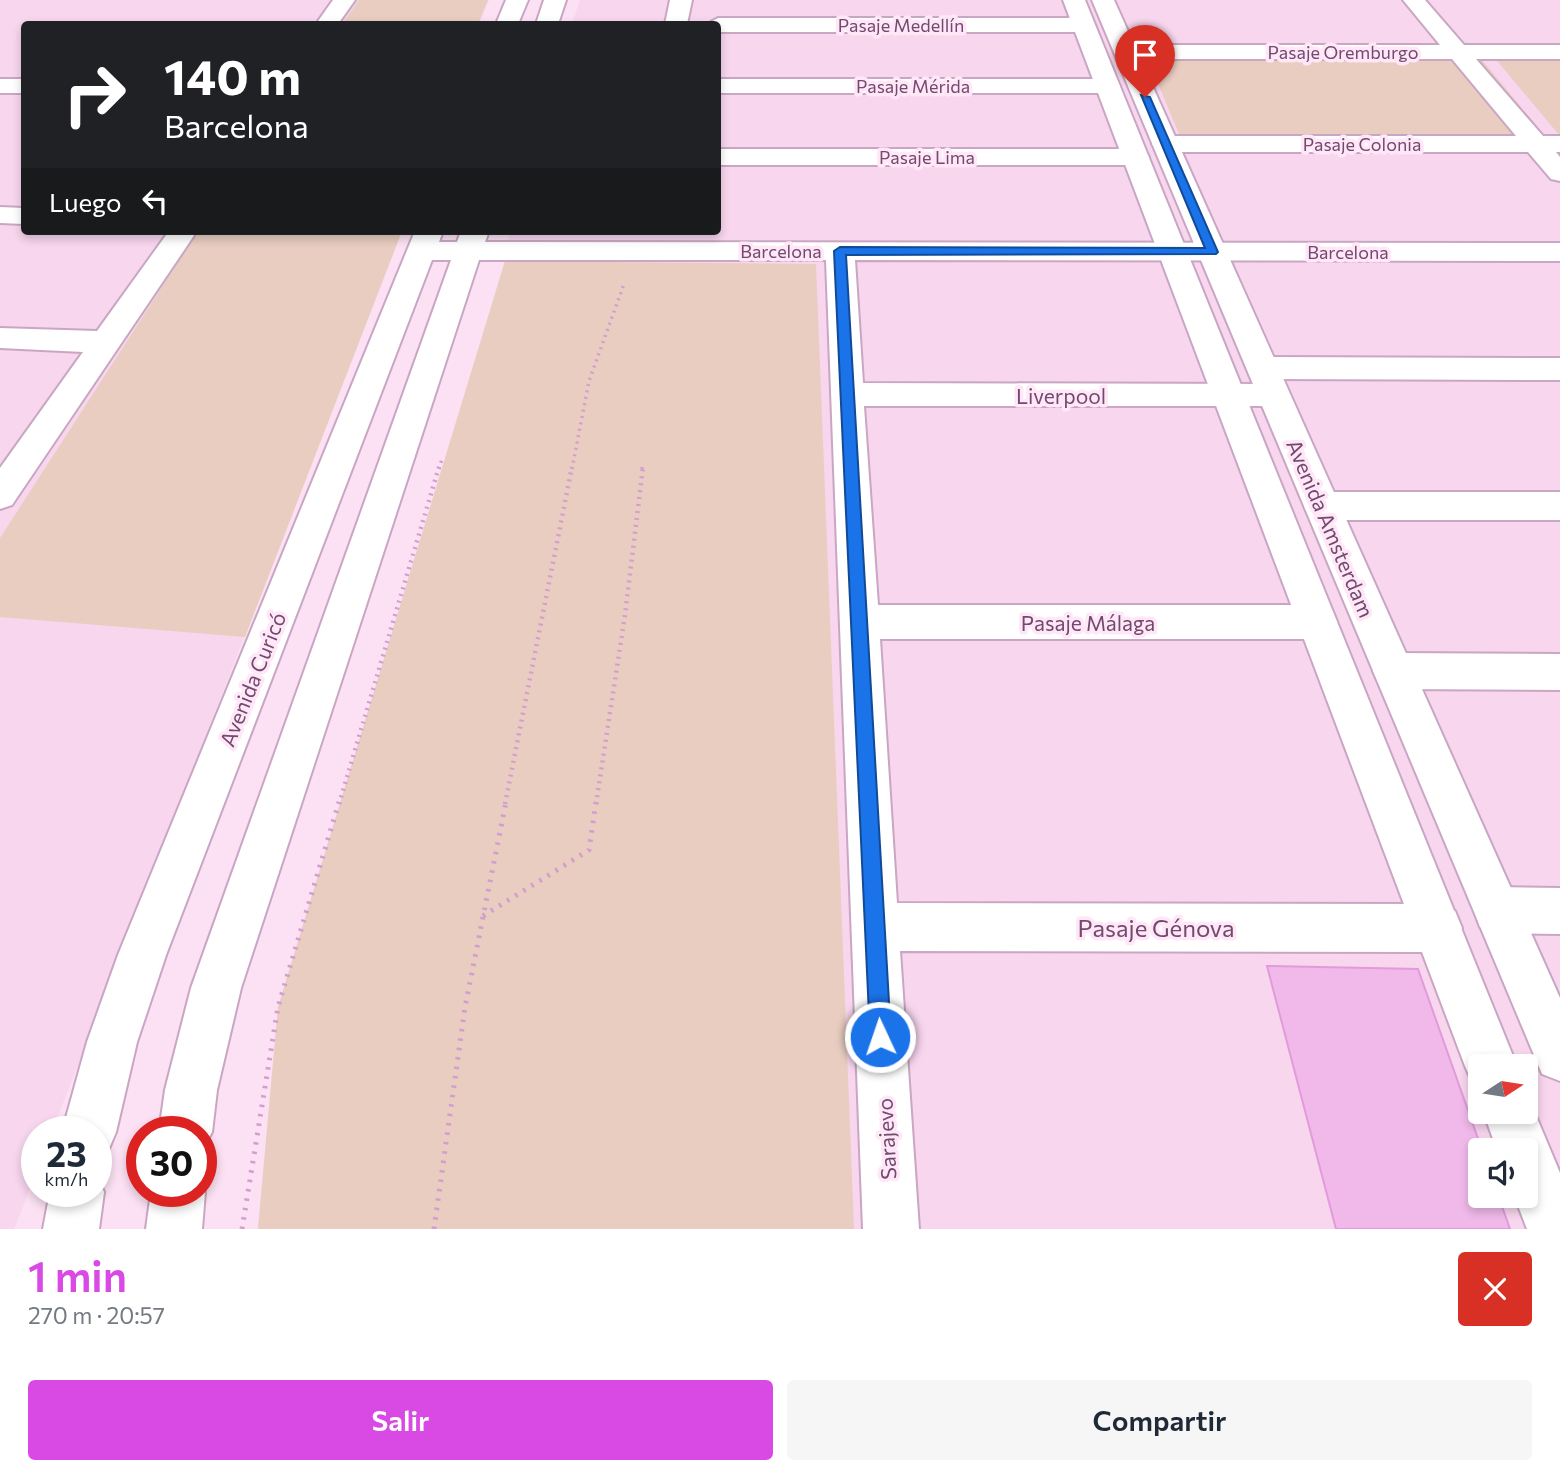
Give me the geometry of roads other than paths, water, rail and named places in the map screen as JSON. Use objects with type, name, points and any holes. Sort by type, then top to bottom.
[{"type":"street","points":[[329,21],[345,0]]},
{"type":"street","points":[[508,21],[517,0]]},
{"type":"street","points":[[548,21],[555,0]]},
{"type":"street","points":[[677,21],[681,0]]},
{"type":"street","points":[[1414,0],[1458,52],[1548,144],[1560,173]]},
{"type":"street","name":"Pasaje Medellín","points":[[721,25],[1087,8]]},
{"type":"street","name":"Avenida Amsterdam","points":[[1087,8],[1125,52],[1173,252],[1486,1054]]},
{"type":"street","name":"Avenida Amsterdam","points":[[1087,8],[1108,86],[1212,252],[1560,1056]]},
{"type":"street","name":"Pasaje Oremburgo","points":[[1125,52],[1560,52]]},
{"type":"street","points":[[0,86],[21,86]]},
{"type":"street","name":"Pasaje Mérida","points":[[721,86],[1108,86]]},
{"type":"street","name":"Pasaje Colonia","points":[[1150,150],[1548,144]]},
{"type":"street","name":"Pasaje Lima","points":[[721,157],[1150,150]]},
{"type":"street","points":[[0,215],[21,216]]},
{"type":"street","points":[[0,495],[180,235]]},
{"type":"street","name":"Barcelona","points":[[426,241],[637,241],[840,251],[1560,252]]},
{"type":"street","name":"Avenida Curicó","points":[[93,1116],[112,1042],[142,955],[426,241]]},
{"type":"street","points":[[187,1116],[216,988],[472,241]]},
{"type":"street","name":"Sarajevo","points":[[840,251],[891,1229]]},
{"type":"street","points":[[0,338],[105,342]]},
{"type":"street","name":"Liverpool","points":[[847,394],[1229,395],[1268,382],[1560,369]]},
{"type":"street","points":[[1322,506],[1560,506]]},
{"type":"street","name":"Pasaje Málaga","points":[[859,622],[1318,622]]},
{"type":"street","points":[[1393,671],[1560,672]]},
{"type":"street","points":[[1497,910],[1560,911]]},
{"type":"street","name":"Pasaje Génova","points":[[874,926],[1437,928]]},
{"type":"street","points":[[1538,1186],[1555,1229]]},
{"type":"street","points":[[71,1229],[75,1207]]},
{"type":"street","points":[[174,1229],[176,1207]]}]
